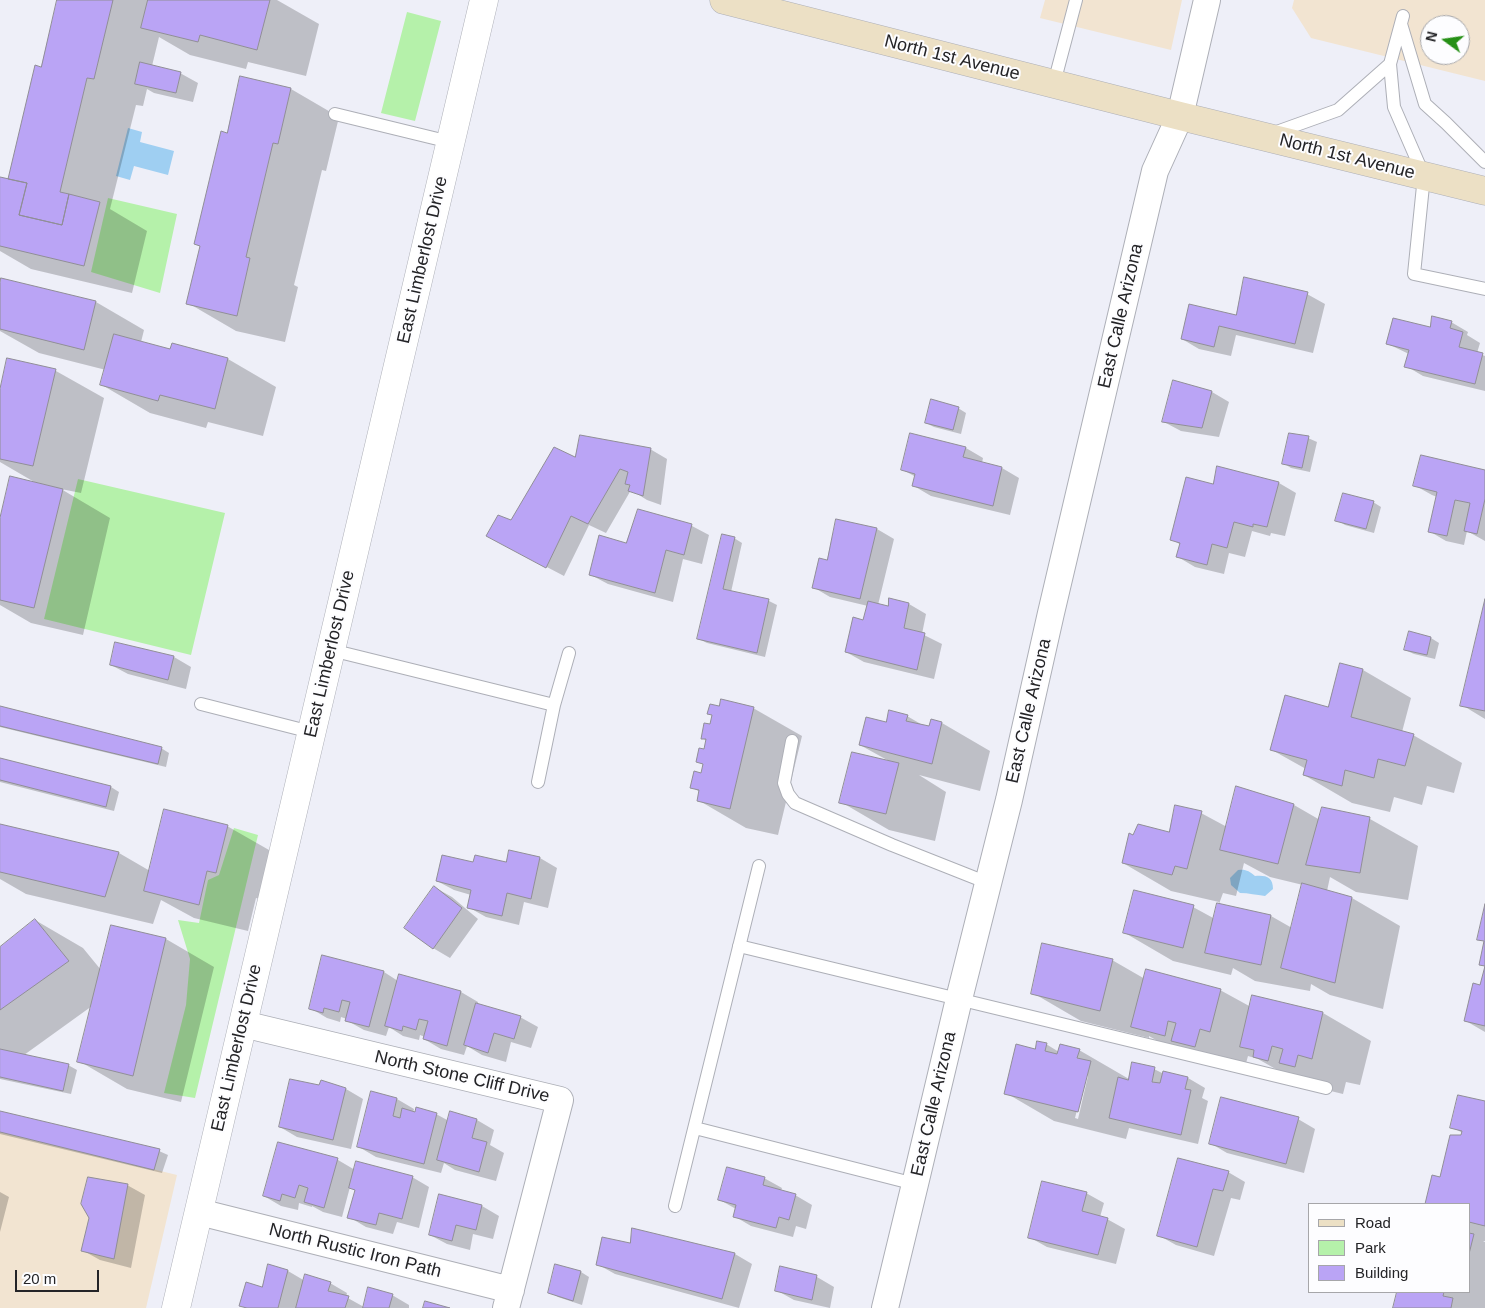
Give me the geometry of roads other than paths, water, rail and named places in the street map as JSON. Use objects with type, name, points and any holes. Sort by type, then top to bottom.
[{"type":"main road","name":"North 1st Avenue","points":[[729,1],[1180,116],[1485,191]]},
{"type":"street","name":"East Limberlost Drive","points":[[176,1308],[484,0]]},
{"type":"street","points":[[1180,116],[1207,0]]},
{"type":"street","name":"East Calle Arizona","points":[[884,1308],[1009,800],[1155,170],[1180,116]]},
{"type":"street","name":"North Stone Cliff Drive","points":[[243,1024],[560,1100],[508,1299]]},
{"type":"street","name":"North Rustic Iron Path","points":[[199,1212],[508,1299]]},
{"type":"lane","points":[[1054,84],[1076,0]]},
{"type":"lane","points":[[1485,162],[1425,104],[1402,20],[1390,64],[1394,107],[1424,176],[1414,274],[1485,289]]},
{"type":"lane","points":[[1263,136],[1338,110],[1390,64]]},
{"type":"lane","points":[[335,114],[450,142]]},
{"type":"lane","points":[[331,650],[554,705]]},
{"type":"lane","points":[[538,782],[554,705],[569,654]]},
{"type":"lane","points":[[200,704],[312,732]]},
{"type":"lane","points":[[792,741],[784,783],[788,794],[795,803],[899,848],[988,883]]},
{"type":"lane","points":[[675,1206],[759,866]]},
{"type":"lane","points":[[739,946],[1326,1088]]},
{"type":"lane","points":[[695,1128],[916,1184]]},
{"type":"water","points":[[128,128],[142,132],[140,142],[174,151],[168,175],[134,166],[130,180],[116,176]]},
{"type":"water","points":[[1238,870],[1245,870],[1255,876],[1270,879],[1273,889],[1265,896],[1240,893],[1231,885],[1230,878]]}]
